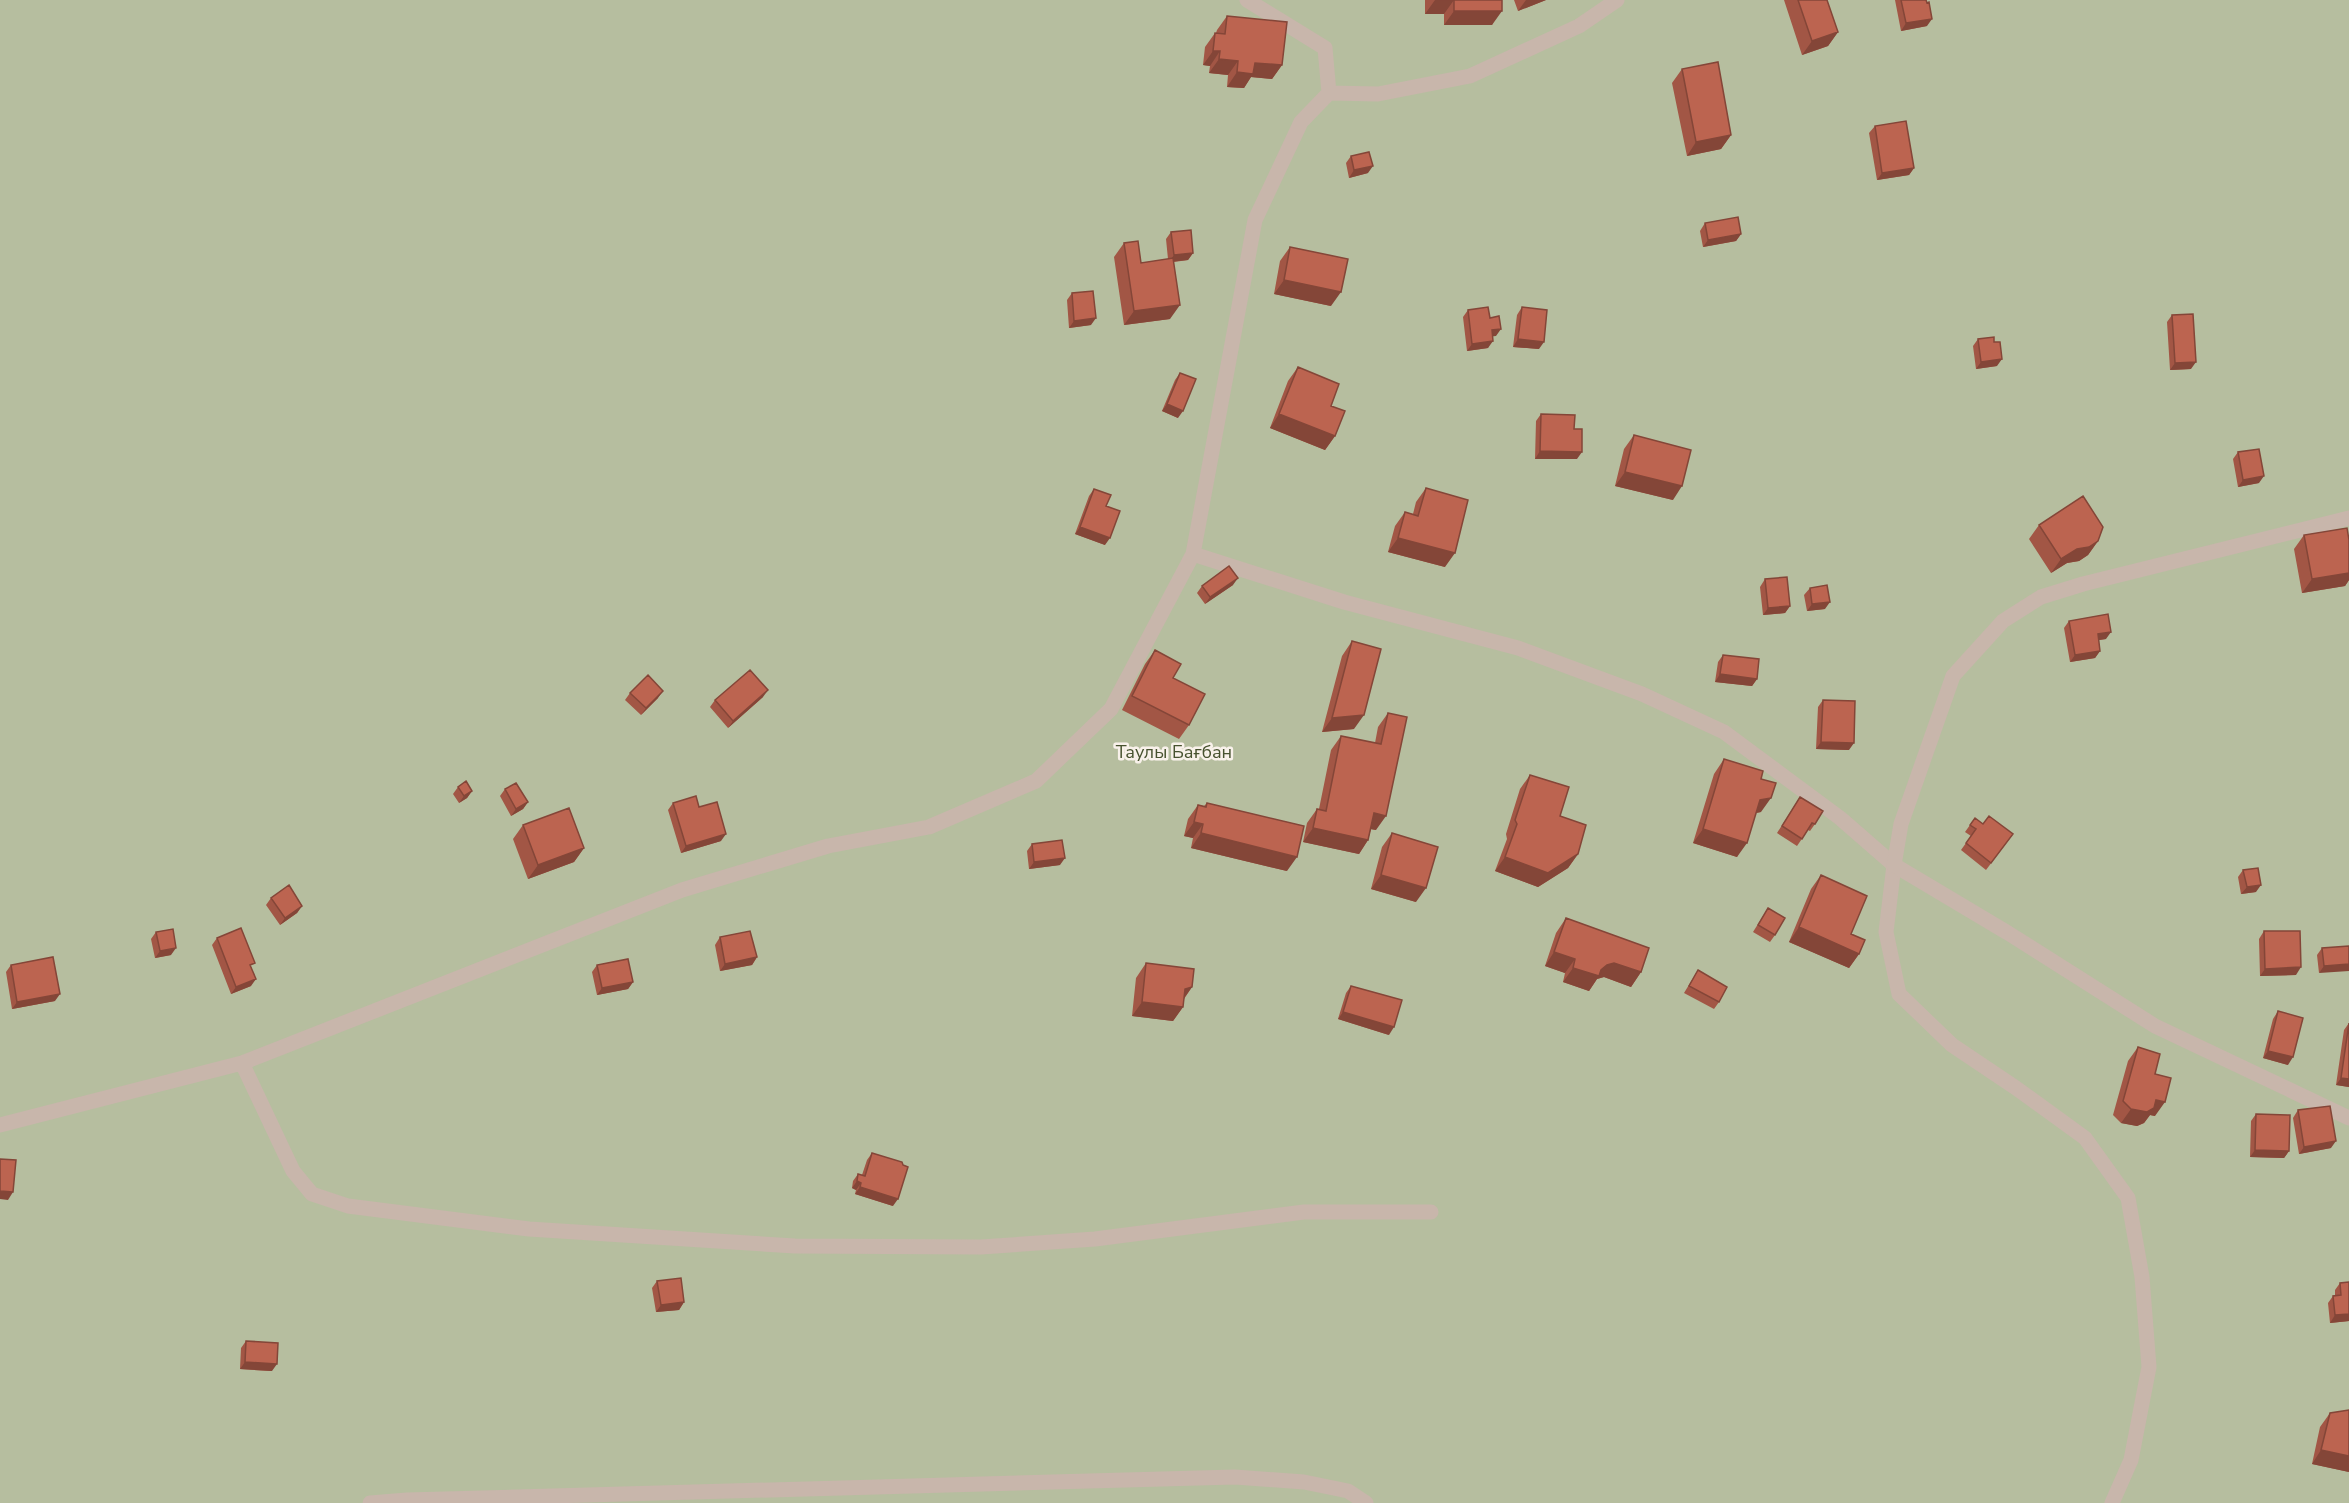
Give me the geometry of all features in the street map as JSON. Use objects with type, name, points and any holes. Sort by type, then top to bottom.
[{"type":"street","points":[[1247,0],[1326,48],[1329,93]]},
{"type":"street","points":[[0,1125],[242,1063],[682,890],[828,846],[929,828],[1036,781],[1111,709],[1192,554],[1256,220],[1301,122],[1329,93],[1378,94],[1470,76],[1579,26],[1617,0]]},
{"type":"street","points":[[2112,1503],[2131,1460],[2149,1367],[2142,1277],[2128,1198],[2085,1138],[1952,1045],[1899,994],[1886,932],[1893,865],[1901,824],[1953,676],[2003,621],[2041,597],[2083,584],[2349,518]]},
{"type":"street","points":[[1192,554],[1344,602],[1518,648],[1642,694],[1724,732],[1840,818],[1893,865],[2008,933],[2155,1026],[2349,1118]]},
{"type":"street","points":[[242,1063],[293,1171],[312,1194],[348,1206],[529,1229],[795,1246],[981,1247],[1095,1239],[1304,1212],[1431,1212]]},
{"type":"street","points":[[370,1503],[407,1500],[1235,1477],[1304,1482],[1348,1491],[1366,1503]]},
{"type":"green space","name":"Таулы Бағбан","points":[[0,0],[2349,0],[2349,1503],[0,1503]]},
{"type":"building","points":[[1454,0],[1502,0],[1502,11],[1454,11]]},
{"type":"building","points":[[1798,0],[1827,0],[1838,32],[1812,41]]},
{"type":"building","points":[[1901,0],[1926,0],[1927,3],[1929,2],[1932,19],[1906,23]]},
{"type":"building","points":[[1227,16],[1287,22],[1282,65],[1255,63],[1253,74],[1237,72],[1238,61],[1219,59],[1220,51],[1213,51],[1215,33],[1225,34]]},
{"type":"building","points":[[1718,62],[1731,135],[1696,142],[1682,69]]},
{"type":"building","points":[[1906,121],[1914,168],[1882,173],[1875,126]]},
{"type":"building","points":[[1369,152],[1373,166],[1354,170],[1351,156]]},
{"type":"building","points":[[1738,217],[1741,234],[1708,240],[1705,223]]},
{"type":"building","points":[[1191,230],[1193,253],[1174,255],[1171,232]]},
{"type":"building","points":[[1138,241],[1141,263],[1173,258],[1180,305],[1134,311],[1124,243]]},
{"type":"building","points":[[1290,247],[1348,259],[1341,292],[1284,280]]},
{"type":"building","points":[[1093,291],[1096,318],[1074,321],[1072,293]]},
{"type":"building","points":[[1488,307],[1490,318],[1499,316],[1501,329],[1492,330],[1493,341],[1472,344],[1468,310]]},
{"type":"building","points":[[1522,307],[1547,310],[1544,342],[1518,339]]},
{"type":"building","points":[[2193,314],[2196,362],[2175,363],[2172,315]]},
{"type":"building","points":[[1994,337],[1994,342],[2000,342],[2002,359],[1981,362],[1978,339]]},
{"type":"building","points":[[1298,367],[1339,384],[1331,406],[1345,411],[1335,436],[1279,414]]},
{"type":"building","points":[[1180,373],[1196,379],[1183,411],[1167,404]]},
{"type":"building","points":[[1541,414],[1575,415],[1574,429],[1582,429],[1582,452],[1540,451]]},
{"type":"building","points":[[1634,435],[1691,450],[1682,486],[1625,472]]},
{"type":"building","points":[[2259,449],[2264,476],[2243,480],[2238,452]]},
{"type":"building","points":[[1426,488],[1468,500],[1455,553],[1398,538],[1405,512],[1418,516]]},
{"type":"building","points":[[1094,489],[1111,495],[1106,506],[1120,511],[1110,538],[1080,527]]},
{"type":"building","points":[[2083,496],[2103,527],[2098,541],[2089,547],[2077,549],[2061,559],[2039,525]]},
{"type":"building","points":[[2347,528],[2349,573],[2312,579],[2304,535]]},
{"type":"building","points":[[1229,566],[1238,578],[1210,597],[1202,586]]},
{"type":"building","points":[[1787,577],[1790,606],[1768,608],[1765,579]]},
{"type":"building","points":[[1827,585],[1830,602],[1812,604],[1810,588]]},
{"type":"building","points":[[2108,614],[2111,632],[2098,634],[2100,651],[2075,655],[2069,621]]},
{"type":"building","points":[[1352,641],[1381,649],[1364,715],[1332,718]]},
{"type":"building","points":[[1155,650],[1181,664],[1173,678],[1205,694],[1189,725],[1132,696]]},
{"type":"building","points":[[1723,655],[1759,659],[1757,679],[1720,674]]},
{"type":"building","points":[[750,670],[768,690],[733,721],[715,700]]},
{"type":"building","points":[[648,675],[663,691],[646,708],[630,693]]},
{"type":"building","points":[[1823,700],[1855,701],[1854,743],[1821,742]]},
{"type":"building","points":[[1388,713],[1407,717],[1386,816],[1374,813],[1368,840],[1313,828],[1317,809],[1326,811],[1341,736],[1381,744]]},
{"type":"building","points":[[1724,759],[1763,771],[1761,779],[1776,783],[1771,798],[1760,800],[1747,843],[1703,829]]},
{"type":"building","points":[[1530,775],[1569,787],[1560,816],[1586,825],[1578,854],[1548,873],[1505,857],[1517,824],[1515,820]]},
{"type":"building","points":[[466,781],[472,791],[464,796],[458,787]]},
{"type":"building","points":[[516,783],[528,802],[516,809],[505,789]]},
{"type":"building","points":[[696,796],[699,807],[717,802],[726,834],[686,846],[673,803]]},
{"type":"building","points":[[1800,797],[1823,811],[1802,839],[1782,826]]},
{"type":"building","points":[[1207,803],[1304,826],[1297,857],[1201,833],[1203,824],[1194,822],[1198,805],[1206,807]]},
{"type":"building","points":[[569,808],[584,848],[538,865],[523,825]]},
{"type":"building","points":[[1989,816],[2013,834],[1991,863],[1966,843],[1976,829],[1970,825],[1975,818],[1983,824]]},
{"type":"building","points":[[1392,833],[1438,847],[1426,888],[1381,875]]},
{"type":"building","points":[[1062,840],[1065,858],[1034,862],[1032,844]]},
{"type":"building","points":[[2258,868],[2261,885],[2247,887],[2243,870]]},
{"type":"building","points":[[1821,875],[1867,896],[1851,934],[1865,940],[1859,954],[1799,927]]},
{"type":"building","points":[[289,885],[302,906],[285,918],[271,898]]},
{"type":"building","points":[[1768,908],[1785,918],[1775,935],[1758,925]]},
{"type":"building","points":[[1566,918],[1649,948],[1641,972],[1614,963],[1601,970],[1599,976],[1573,968],[1575,959],[1554,952]]},
{"type":"building","points":[[241,928],[255,963],[250,965],[256,979],[236,987],[217,938]]},
{"type":"building","points":[[173,929],[176,948],[160,951],[156,932]]},
{"type":"building","points":[[750,931],[757,957],[725,964],[720,937]]},
{"type":"building","points":[[2264,931],[2300,931],[2301,967],[2265,969]]},
{"type":"building","points":[[2349,946],[2349,964],[2324,966],[2322,948]]},
{"type":"building","points":[[53,957],[60,994],[17,1002],[11,965]]},
{"type":"building","points":[[628,959],[633,982],[602,988],[597,965]]},
{"type":"building","points":[[1146,963],[1194,969],[1192,987],[1185,989],[1183,1007],[1142,1002]]},
{"type":"building","points":[[1698,970],[1727,987],[1719,1002],[1689,986]]},
{"type":"building","points":[[1351,986],[1402,1000],[1394,1027],[1343,1012]]},
{"type":"building","points":[[2278,1011],[2303,1018],[2293,1057],[2268,1051]]},
{"type":"building","points":[[2349,1023],[2349,1079],[2341,1078]]},
{"type":"building","points":[[2138,1047],[2160,1054],[2155,1074],[2171,1078],[2165,1102],[2156,1100],[2154,1108],[2147,1112],[2131,1109],[2123,1101]]},
{"type":"building","points":[[2330,1106],[2336,1141],[2304,1147],[2298,1110]]},
{"type":"building","points":[[2256,1114],[2290,1115],[2289,1151],[2255,1150]]},
{"type":"building","points":[[872,1153],[902,1162],[908,1167],[898,1199],[860,1187],[861,1183],[857,1181],[858,1174],[865,1176]]},
{"type":"building","points":[[0,1159],[16,1160],[13,1192],[0,1191]]},
{"type":"building","points":[[681,1278],[684,1302],[661,1305],[657,1281]]},
{"type":"building","points":[[2349,1282],[2349,1314],[2335,1315],[2333,1296],[2341,1295],[2340,1283]]},
{"type":"building","points":[[246,1341],[278,1343],[277,1364],[245,1362]]},
{"type":"building","points":[[2349,1410],[2349,1456],[2321,1450],[2330,1413]]}]
